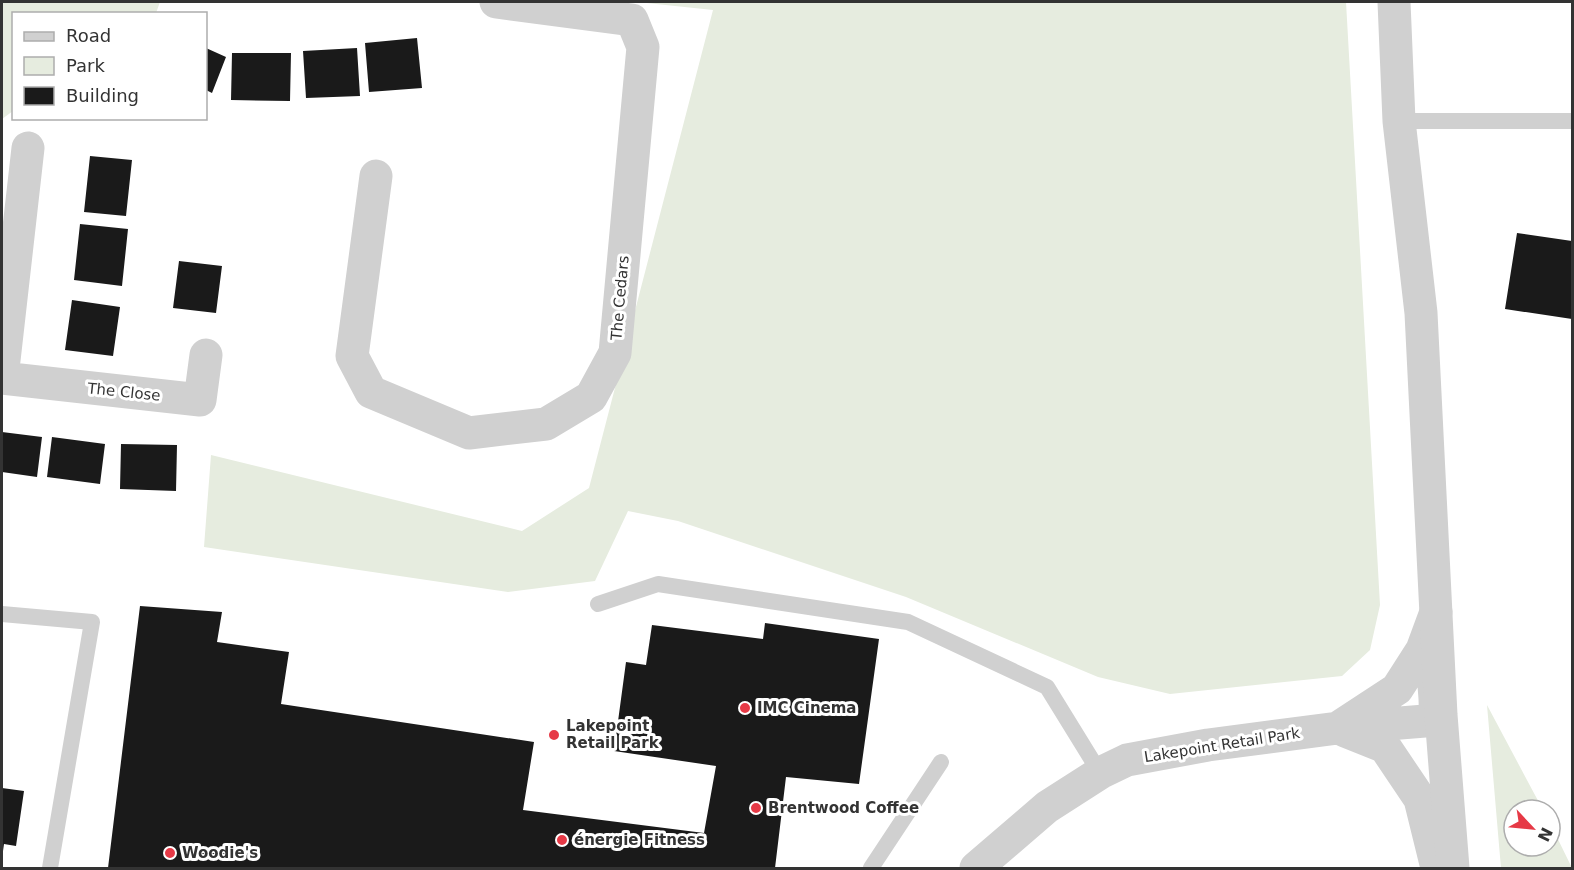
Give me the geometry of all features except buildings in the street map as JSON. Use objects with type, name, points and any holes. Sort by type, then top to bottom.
[{"type":"street","name":"The Cedars","points":[[376,176],[352,356],[371,392],[469,433],[546,424],[591,397],[615,353],[643,46],[632,20],[496,2]]},
{"type":"street","points":[[1394,2],[1399,121],[1420,313],[1438,649],[1453,868]]},
{"type":"street","name":"The Close","points":[[28,148],[2,378],[200,400],[206,356]]},
{"type":"street","points":[[1338,728],[1396,689],[1422,650],[1436,612]]},
{"type":"street","name":"Lakepoint Retail Park","points":[[976,868],[1047,807],[1100,773],[1127,760],[1208,745],[1338,728],[1431,719],[1435,713],[1433,678],[1438,649]]},
{"type":"street","points":[[1338,728],[1385,747],[1420,799],[1437,868]]},
{"type":"lane","points":[[1399,121],[1572,121]]},
{"type":"lane","points":[[598,604],[658,584],[908,622],[1047,687],[1100,773]]},
{"type":"lane","points":[[2,614],[92,622],[50,868]]},
{"type":"lane","points":[[871,868],[941,762]]},
{"type":"green space","points":[[2,2],[160,2],[156,12],[12,12],[12,112],[2,119]]},
{"type":"green space","points":[[637,2],[1346,2],[1380,605],[1370,650],[1342,676],[1170,694],[1098,677],[906,597],[678,521],[628,511],[595,581],[508,592],[204,547],[211,455],[522,531],[589,488],[713,10]]},
{"type":"green space","points":[[1487,705],[1537,798],[1502,798],[1502,858],[1562,858],[1562,848],[1572,868],[1501,868]]},
{"type":"place","name":"IMC Cinema","points":[[745,708]]},
{"type":"place","name":"Lakepoint Retail Park","points":[[554,735]]},
{"type":"place","name":"Brentwood Coffee","points":[[756,808]]},
{"type":"place","name":"énergie Fitness","points":[[562,840]]},
{"type":"place","name":"Woodie's","points":[[170,853]]}]
